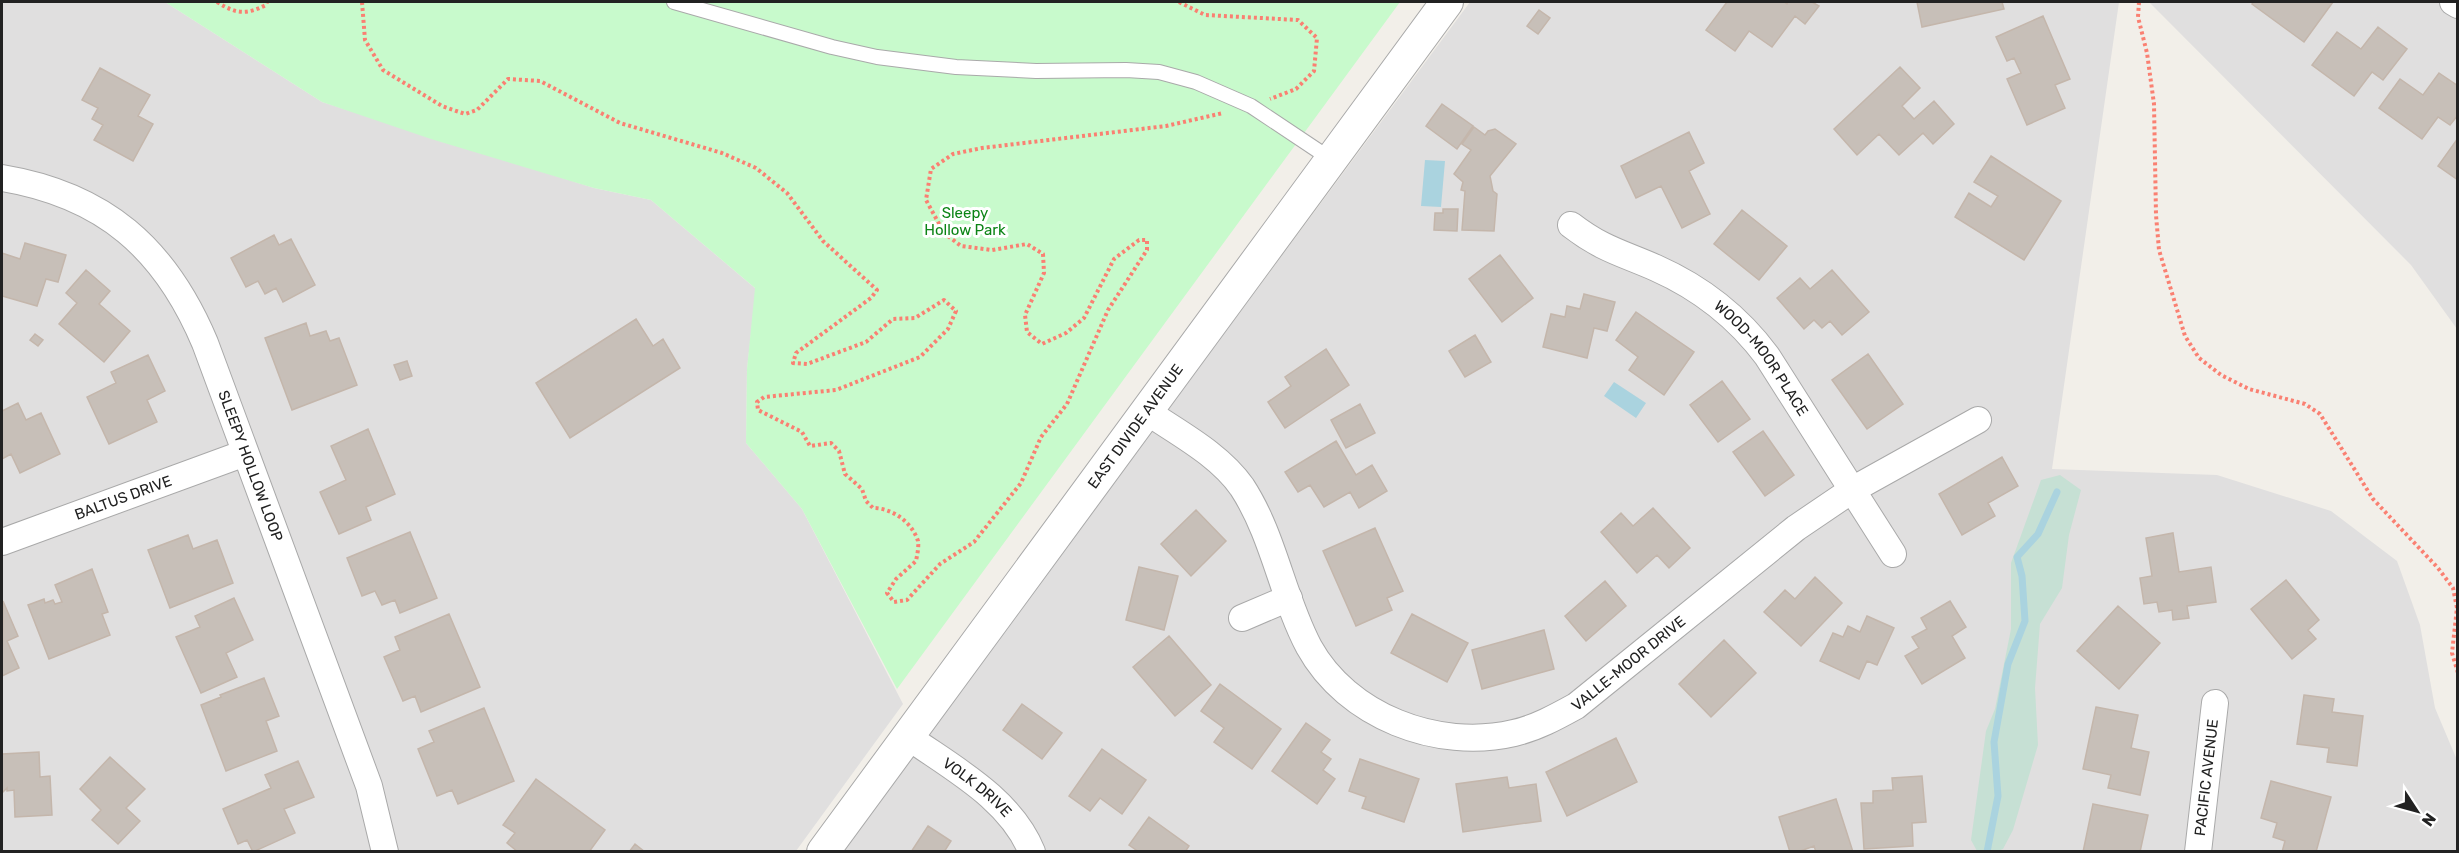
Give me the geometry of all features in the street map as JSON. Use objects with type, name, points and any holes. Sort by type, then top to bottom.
[{"type":"street","name":"EAST DIVIDE AVENUE","points":[[823,852],[1447,2]]},
{"type":"street","points":[[2453,2],[2457,5]]},
{"type":"street","name":"SLEEPY HOLLOW LOOP","points":[[2,178],[31,183],[85,202],[110,218],[152,254],[168,274],[195,318],[369,786],[385,852]]},
{"type":"street","name":"WOOD-MOOR PLACE","points":[[1570,225],[1601,247],[1656,268],[1698,290],[1733,317],[1767,356],[1893,554]]},
{"type":"street","name":"VALLE-MOOR DRIVE","points":[[1146,411],[1211,456],[1240,485],[1261,522],[1308,645],[1318,662],[1344,690],[1378,714],[1420,731],[1443,736],[1489,737],[1513,734],[1536,726],[1576,706],[1769,548],[1852,490],[1978,420]]},
{"type":"street","name":"BALTUS DRIVE","points":[[2,542],[245,453]]},
{"type":"street","points":[[1242,618],[1289,598]]},
{"type":"street","name":"PACIFIC AVENUE","points":[[2198,852],[2215,703]]},
{"type":"street","name":"VOLK DRIVE","points":[[907,736],[994,800],[1017,824],[1032,852]]},
{"type":"lane","points":[[674,2],[832,47],[877,57],[956,67],[1036,71],[1159,72],[1196,82],[1251,106],[1332,160]]},
{"type":"path","points":[[217,2],[230,10],[251,12],[266,5],[267,2]]},
{"type":"path","points":[[362,2],[365,40],[383,70],[442,106],[465,114],[477,110],[508,79],[540,81],[620,123],[722,153],[756,168],[787,193],[823,241],[877,290],[871,298],[796,353],[793,363],[807,364],[866,342],[894,319],[915,318],[944,300],[956,311],[948,328],[921,357],[836,390],[764,397],[757,402],[758,410],[802,432],[810,446],[831,443],[839,451],[845,474],[862,489],[866,501],[873,508],[884,508],[904,519],[918,542],[916,561],[896,579],[887,593],[894,602],[907,600],[940,564],[974,542],[1021,483],[1041,437],[1067,404],[1108,310],[1147,250],[1147,240],[1139,240],[1114,258],[1084,318],[1066,333],[1042,344],[1027,332],[1025,315],[1044,273],[1042,254],[1027,244],[992,250],[961,246],[944,232],[926,200],[931,169],[953,154],[982,148],[1166,126],[1251,106],[1296,89],[1314,71],[1317,38],[1298,20],[1205,15],[1179,2]]},
{"type":"path","points":[[2139,2],[2138,17],[2147,54],[2154,104],[2155,188],[2159,250],[2185,336],[2199,358],[2221,375],[2257,392],[2305,404],[2320,414],[2373,499],[2438,568],[2453,588],[2457,608],[2452,653],[2457,673]]},
{"type":"shaded area","points":[[2,2],[165,2],[322,102],[594,188],[651,200],[756,289],[747,369],[746,443],[802,509],[903,704],[796,851],[2,852]]},
{"type":"shaded area","points":[[1470,2],[2119,2],[2052,469],[2217,475],[2331,511],[2397,561],[2420,625],[2435,708],[2457,760],[2457,851],[843,852],[1002,633]]},
{"type":"shaded area","points":[[2149,2],[2457,2],[2457,329],[2411,265]]},
{"type":"green space","name":"Sleepy Hollow Park","points":[[165,2],[1400,2],[897,689],[802,509],[746,443],[747,369],[755,288],[651,200],[594,188],[431,139],[322,102]]},
{"type":"green space","points":[[2060,475],[2081,490],[2069,535],[2062,588],[2040,624],[2035,688],[2038,745],[2013,830],[2003,849],[1977,851],[1971,840],[1986,731],[1995,709],[2011,629],[2011,563],[2041,480]]},
{"type":"water","points":[[1425,160],[1445,161],[1441,207],[1421,206]]},
{"type":"water","points":[[1614,382],[1646,403],[1636,418],[1604,396]]},
{"type":"building","points":[[1727,2],[1784,2],[1787,4],[1788,2],[1812,2],[1819,6],[1805,24],[1795,16],[1772,47],[1749,31],[1735,51],[1706,30]]},
{"type":"building","points":[[1917,2],[2002,2],[2004,9],[1922,27]]},
{"type":"building","points":[[2253,2],[2333,2],[2304,42],[2252,4]]},
{"type":"building","points":[[1539,10],[1550,18],[1538,34],[1527,26]]},
{"type":"building","points":[[2043,16],[2070,79],[2055,85],[2065,108],[2027,125],[2007,79],[2021,73],[2014,58],[2007,61],[1996,37]]},
{"type":"building","points":[[2378,27],[2407,49],[2383,80],[2372,72],[2354,96],[2312,65],[2337,32],[2361,49]]},
{"type":"building","points":[[1900,67],[1920,88],[1902,106],[1914,119],[1934,101],[1954,124],[1933,144],[1923,133],[1899,155],[1879,134],[1857,155],[1834,129]]},
{"type":"building","points":[[100,68],[150,95],[138,116],[153,124],[133,161],[94,140],[103,125],[92,119],[98,108],[82,100]]},
{"type":"building","points":[[2439,73],[2458,86],[2458,115],[2450,125],[2438,117],[2422,139],[2379,108],[2400,79],[2423,95]]},
{"type":"building","points":[[1442,104],[1473,126],[1457,149],[1426,126]]},
{"type":"building","points":[[1474,127],[1485,135],[1488,131],[1495,129],[1516,144],[1490,176],[1493,191],[1497,194],[1494,231],[1462,230],[1465,191],[1461,190],[1463,182],[1454,174],[1471,150],[1462,144]]},
{"type":"building","points":[[1689,132],[1704,163],[1689,171],[1710,214],[1682,228],[1661,186],[1636,198],[1621,166]]},
{"type":"building","points":[[2458,138],[2458,180],[2438,166]]},
{"type":"building","points":[[1991,156],[2061,201],[2024,260],[1955,217],[1969,193],[1991,207],[1998,196],[1974,182]]},
{"type":"building","points":[[1443,209],[1458,209],[1457,231],[1434,230],[1435,213],[1443,213]]},
{"type":"building","points":[[1742,210],[1787,246],[1759,280],[1714,244]]},
{"type":"building","points":[[274,235],[279,245],[291,239],[315,285],[283,302],[276,288],[265,294],[258,281],[246,287],[231,258]]},
{"type":"building","points":[[25,243],[66,255],[58,282],[46,279],[37,306],[2,296],[2,253],[20,259]]},
{"type":"building","points":[[1500,255],[1533,298],[1502,322],[1469,279]]},
{"type":"building","points":[[86,270],[110,291],[99,304],[130,331],[104,362],[59,324],[77,303],[66,293]]},
{"type":"building","points":[[1832,270],[1869,312],[1842,335],[1830,321],[1822,328],[1814,320],[1804,329],[1777,298],[1800,278],[1810,289]]},
{"type":"building","points":[[1584,294],[1615,302],[1607,331],[1594,328],[1587,358],[1543,347],[1551,314],[1565,317],[1567,306],[1580,309]]},
{"type":"building","points":[[1636,312],[1694,352],[1664,395],[1629,370],[1638,357],[1616,340]]},
{"type":"building","points":[[636,319],[653,346],[663,339],[680,368],[570,438],[536,383]]},
{"type":"building","points":[[306,323],[310,336],[326,331],[330,341],[339,338],[357,385],[292,410],[265,338]]},
{"type":"building","points":[[35,334],[43,340],[38,346],[30,340]]},
{"type":"building","points":[[1475,335],[1491,362],[1465,377],[1449,351]]},
{"type":"building","points":[[1326,349],[1349,385],[1285,428],[1268,402],[1291,386],[1285,377]]},
{"type":"building","points":[[1868,354],[1903,404],[1867,429],[1832,380]]},
{"type":"building","points":[[148,355],[165,391],[147,400],[157,422],[109,444],[87,397],[116,383],[111,372]]},
{"type":"building","points":[[407,361],[412,376],[400,380],[394,365]]},
{"type":"building","points":[[1722,381],[1750,419],[1718,442],[1690,405]]},
{"type":"building","points":[[18,403],[26,420],[41,413],[60,454],[20,473],[11,454],[2,459],[2,411]]},
{"type":"building","points":[[1360,404],[1375,433],[1346,448],[1331,420]]},
{"type":"building","points":[[368,429],[395,494],[366,507],[371,520],[339,534],[320,492],[346,480],[331,446]]},
{"type":"building","points":[[1763,431],[1794,475],[1765,496],[1733,452]]},
{"type":"building","points":[[1336,441],[1356,475],[1372,465],[1387,491],[1359,508],[1350,492],[1324,507],[1310,485],[1298,492],[1285,472]]},
{"type":"building","points":[[2002,457],[2018,486],[1988,503],[1995,516],[1962,535],[1939,494]]},
{"type":"building","points":[[1653,508],[1690,548],[1669,568],[1657,555],[1637,573],[1601,532],[1621,513],[1633,526]]},
{"type":"building","points":[[1196,510],[1226,541],[1191,576],[1161,544]]},
{"type":"building","points":[[1375,528],[1403,591],[1387,598],[1392,610],[1356,626],[1323,551]]},
{"type":"building","points":[[410,532],[437,598],[400,613],[395,600],[382,605],[375,591],[362,596],[347,558]]},
{"type":"building","points":[[2173,533],[2179,572],[2211,567],[2216,602],[2187,606],[2189,618],[2173,620],[2172,610],[2159,612],[2157,602],[2144,604],[2140,578],[2152,576],[2146,538]]},
{"type":"building","points":[[188,535],[193,549],[217,540],[233,583],[170,608],[148,550]]},
{"type":"building","points":[[1139,567],[1178,576],[1164,630],[1126,620]]},
{"type":"building","points":[[92,569],[108,612],[102,614],[110,635],[49,659],[28,605],[44,599],[45,603],[53,600],[55,604],[62,602],[55,585]]},
{"type":"building","points":[[1815,577],[1842,603],[1801,646],[1764,612],[1785,590],[1795,599]]},
{"type":"building","points":[[2286,580],[2319,620],[2308,630],[2316,639],[2292,659],[2251,609]]},
{"type":"building","points":[[1605,581],[1626,606],[1586,641],[1565,616]]},
{"type":"building","points":[[234,598],[253,640],[226,653],[237,677],[201,693],[176,637],[200,627],[195,616]]},
{"type":"building","points":[[3,601],[18,636],[7,641],[19,668],[2,676]]},
{"type":"building","points":[[1950,601],[1966,627],[1952,636],[1965,658],[1922,684],[1905,656],[1919,648],[1912,637],[1927,629],[1921,618]]},
{"type":"building","points":[[2118,606],[2160,643],[2119,689],[2077,651]]},
{"type":"building","points":[[449,614],[480,687],[421,712],[415,696],[403,701],[384,657],[400,650],[395,637]]},
{"type":"building","points":[[1412,614],[1468,643],[1447,682],[1391,653]]},
{"type":"building","points":[[1867,616],[1894,628],[1877,665],[1867,661],[1859,679],[1820,661],[1833,633],[1843,637],[1848,626],[1860,632]]},
{"type":"building","points":[[1544,630],[1554,669],[1482,689],[1472,650]]},
{"type":"building","points":[[1169,636],[1211,685],[1175,716],[1133,667]]},
{"type":"building","points":[[1724,640],[1756,673],[1711,717],[1679,684]]},
{"type":"building","points":[[264,678],[279,716],[266,721],[277,751],[226,771],[201,705]]},
{"type":"building","points":[[1220,684],[1281,729],[1252,769],[1214,742],[1224,728],[1201,711]]},
{"type":"building","points":[[2304,695],[2334,699],[2332,712],[2363,716],[2357,766],[2327,762],[2329,748],[2297,744]]},
{"type":"building","points":[[1022,704],[1062,733],[1042,759],[1003,730]]},
{"type":"building","points":[[2096,707],[2138,715],[2131,748],[2149,752],[2140,795],[2108,788],[2111,775],[2083,769]]},
{"type":"building","points":[[484,708],[514,781],[458,804],[452,790],[437,796],[418,749],[434,742],[429,731]]},
{"type":"building","points":[[1306,723],[1330,740],[1321,752],[1331,759],[1323,770],[1335,779],[1317,804],[1272,771]]},
{"type":"building","points":[[1616,738],[1637,782],[1567,816],[1546,772]]},
{"type":"building","points":[[1102,749],[1146,780],[1122,814],[1100,798],[1090,811],[1069,796]]},
{"type":"building","points":[[39,752],[40,777],[50,776],[52,815],[15,817],[14,790],[7,791],[7,788],[2,793],[2,754]]},
{"type":"building","points":[[110,757],[145,789],[126,808],[140,821],[118,844],[92,820],[101,810],[80,789]]},
{"type":"building","points":[[1360,759],[1419,779],[1404,822],[1362,808],[1366,797],[1349,791]]},
{"type":"building","points":[[298,761],[314,797],[284,809],[295,833],[253,852],[247,840],[238,844],[223,809],[271,788],[265,775]]},
{"type":"building","points":[[1922,776],[1926,822],[1912,823],[1913,846],[1864,849],[1861,803],[1873,803],[1873,791],[1893,790],[1892,778]]},
{"type":"building","points":[[1507,777],[1509,788],[1536,784],[1541,821],[1463,832],[1456,784]]},
{"type":"building","points":[[536,779],[605,830],[589,852],[518,852],[507,843],[515,833],[503,825]]},
{"type":"building","points":[[2271,781],[2331,797],[2316,852],[2282,852],[2285,841],[2273,837],[2277,823],[2261,818]]},
{"type":"building","points":[[1836,799],[1853,852],[1816,852],[1814,846],[1798,852],[1790,852],[1779,817]]},
{"type":"building","points":[[2093,804],[2148,815],[2140,852],[2083,852]]},
{"type":"building","points":[[1149,817],[1189,846],[1185,852],[1139,852],[1129,845]]},
{"type":"building","points":[[928,826],[951,841],[944,852],[911,852]]},
{"type":"building","points":[[635,844],[645,852],[629,852]]},
{"type":"waterway","points":[[1987,852],[1998,796],[1994,742],[2008,664],[2025,621],[2022,576],[2017,557],[2038,534],[2057,492]]}]
